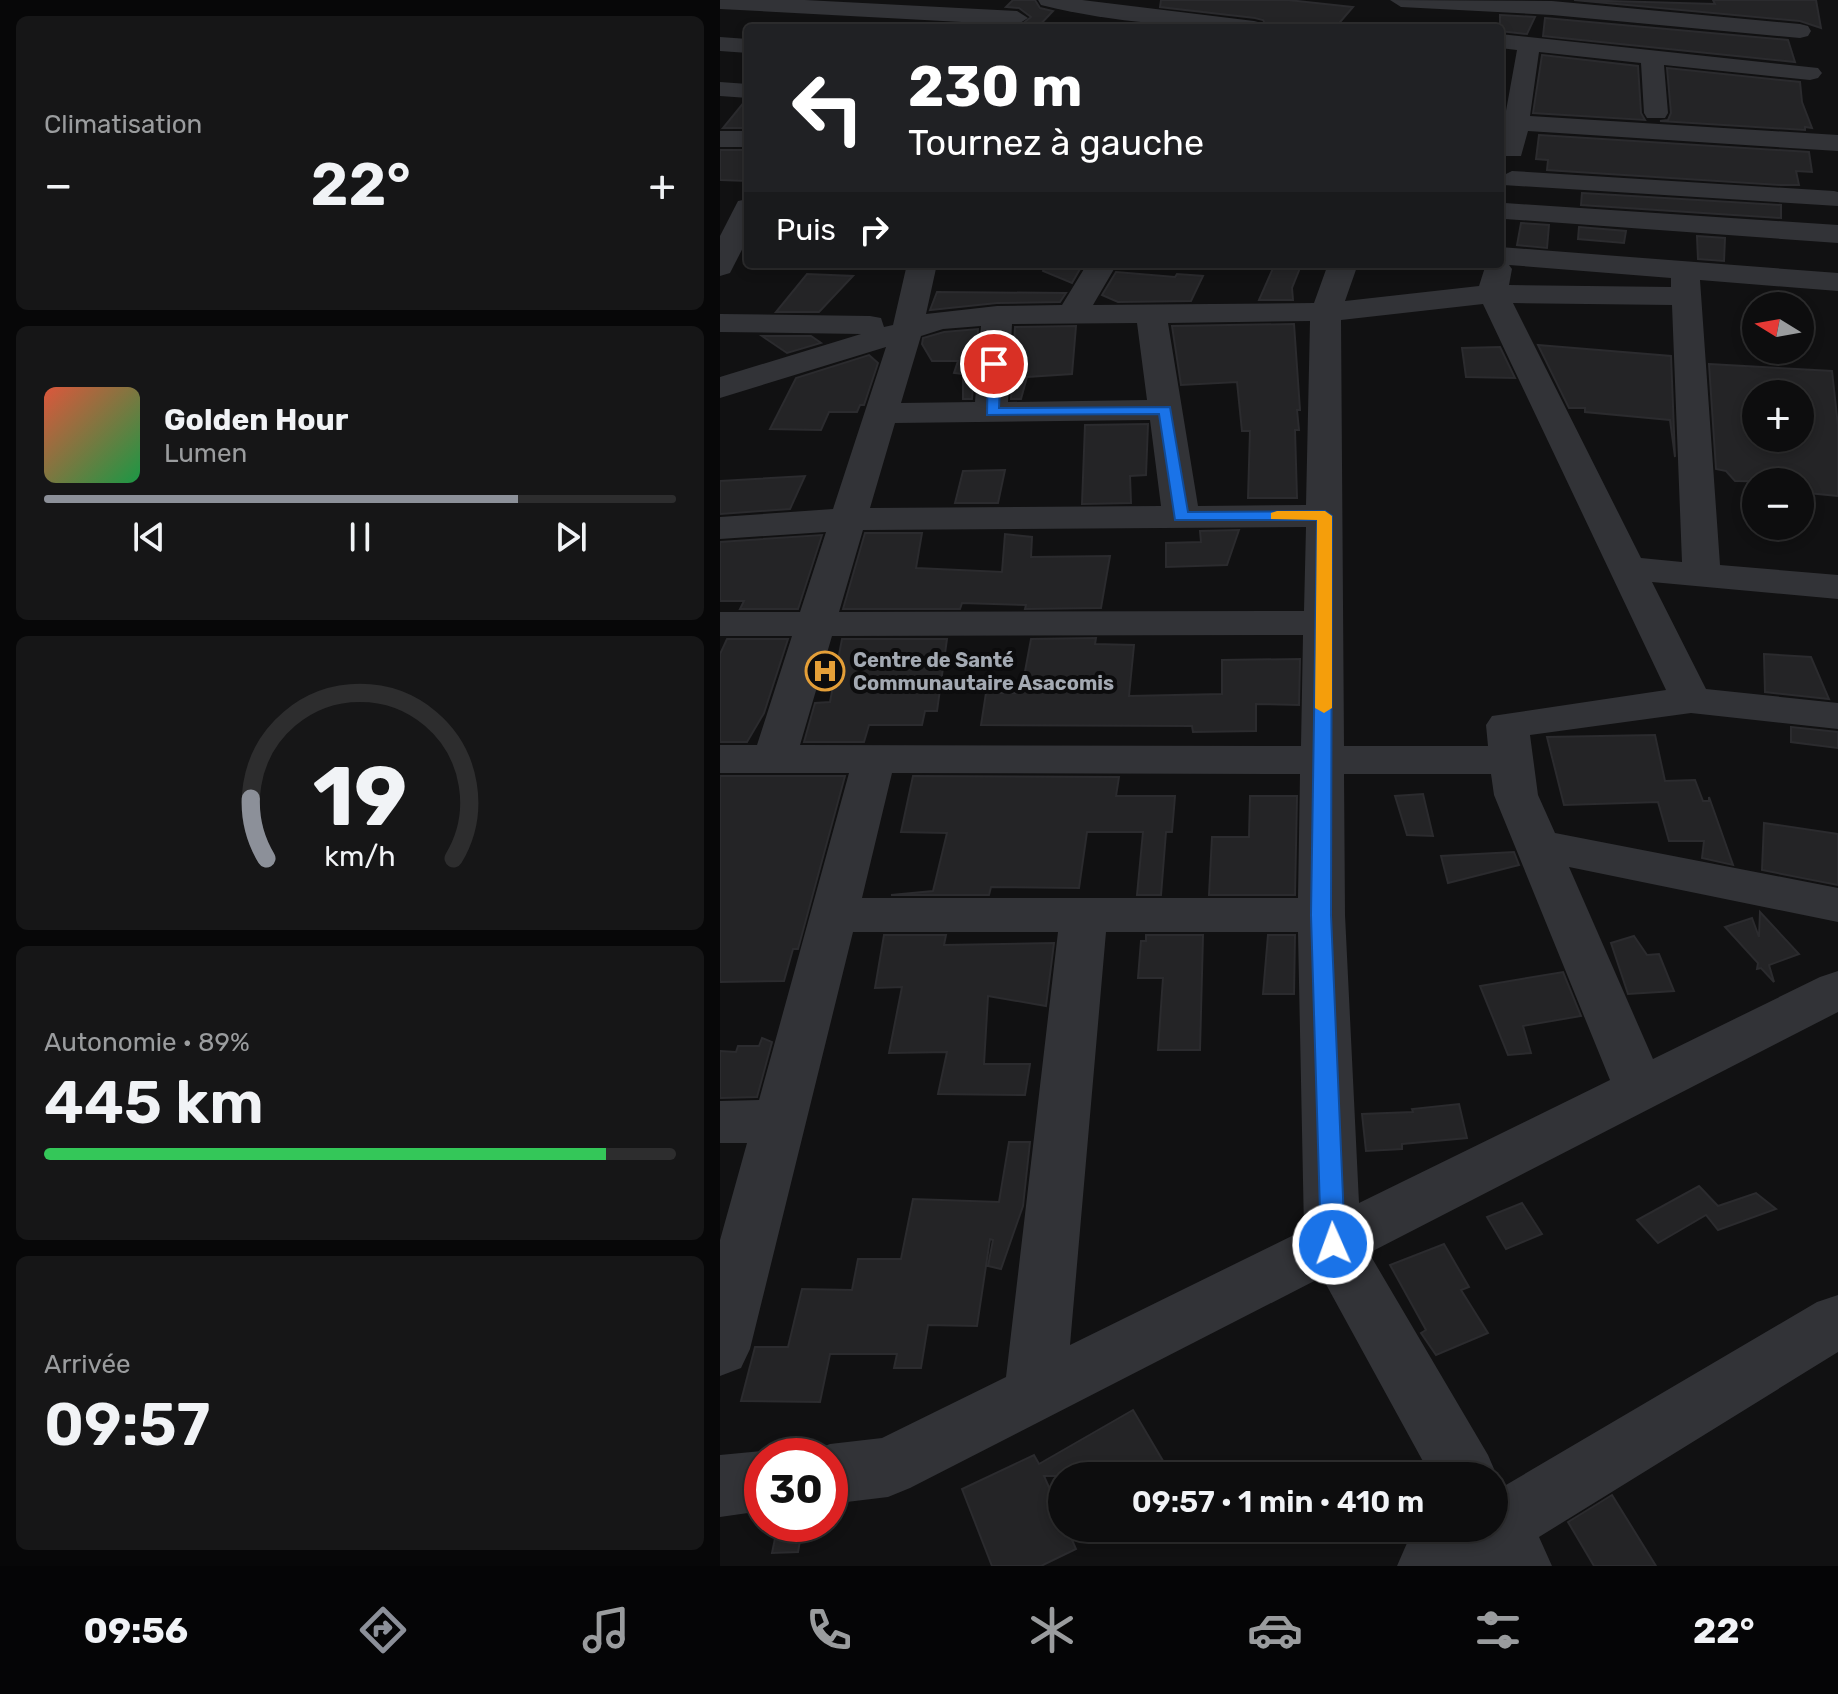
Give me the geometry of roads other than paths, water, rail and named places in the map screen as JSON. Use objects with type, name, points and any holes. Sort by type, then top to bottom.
[{"type":"street","points":[[720,2],[765,2],[1012,23],[1032,0]]},
{"type":"street","points":[[1049,0],[1094,9],[1220,24]]},
{"type":"street","points":[[1401,0],[1552,8],[1800,31]]},
{"type":"street","points":[[1402,24],[1410,0]]},
{"type":"street","points":[[1509,139],[1836,206],[1832,143],[1818,108],[1794,0]]},
{"type":"street","points":[[1070,24],[1094,9]]},
{"type":"street","points":[[1504,43],[1528,52]]},
{"type":"street","points":[[720,44],[744,46]]},
{"type":"street","points":[[1504,56],[1528,52],[1652,57],[1810,73]]},
{"type":"street","points":[[1504,218],[1509,139],[1528,52]]},
{"type":"street","points":[[1652,57],[1656,113]]},
{"type":"street","points":[[720,89],[744,91]]},
{"type":"street","points":[[720,139],[744,139]]},
{"type":"street","points":[[1509,139],[1832,143]]},
{"type":"street","points":[[720,199],[744,200]]},
{"type":"street","points":[[1505,211],[1838,234]]},
{"type":"street","points":[[720,267],[744,216]]},
{"type":"street","points":[[1504,257],[1686,283]]},
{"type":"street","points":[[774,759],[907,330],[921,268]]},
{"type":"street","points":[[1072,314],[1100,268]]},
{"type":"street","points":[[1342,268],[1326,312],[1321,915],[1333,1244],[1457,1462]]},
{"type":"street","points":[[1495,279],[1626,568],[1691,700]]},
{"type":"street","points":[[725,395],[940,320],[997,315],[1326,312],[1495,279],[1838,282]]},
{"type":"street","points":[[1686,283],[1702,575]]},
{"type":"street","points":[[1151,314],[1181,516]]},
{"type":"street","points":[[991,412],[997,315]]},
{"type":"street","points":[[720,323],[870,325]]},
{"type":"street","points":[[881,413],[1165,410]]},
{"type":"street","points":[[720,528],[849,519],[1325,516]]},
{"type":"street","points":[[1626,568],[1838,587]]},
{"type":"street","points":[[720,624],[1324,623]]},
{"type":"street","points":[[1640,1090],[1516,795],[1507,725],[1691,700],[1838,716]]},
{"type":"street","points":[[720,759],[1512,760]]},
{"type":"street","points":[[720,1347],[874,760]]},
{"type":"street","points":[[1538,845],[1838,905]]},
{"type":"street","points":[[834,915],[1321,915]]},
{"type":"street","points":[[1035,1394],[1084,915]]},
{"type":"street","points":[[848,1472],[888,1467],[1838,990]]},
{"type":"street","points":[[720,1122],[780,1121]]},
{"type":"street","points":[[1508,1520],[1838,1321]]},
{"type":"street","points":[[720,1486],[744,1483]]},
{"type":"street","points":[[1430,1566],[1470,1542]]},
{"type":"street","points":[[1503,1542],[1519,1566]]},
{"type":"place","name":"Centre de Santé Communautaire Asacomis","points":[[825,671]]}]
